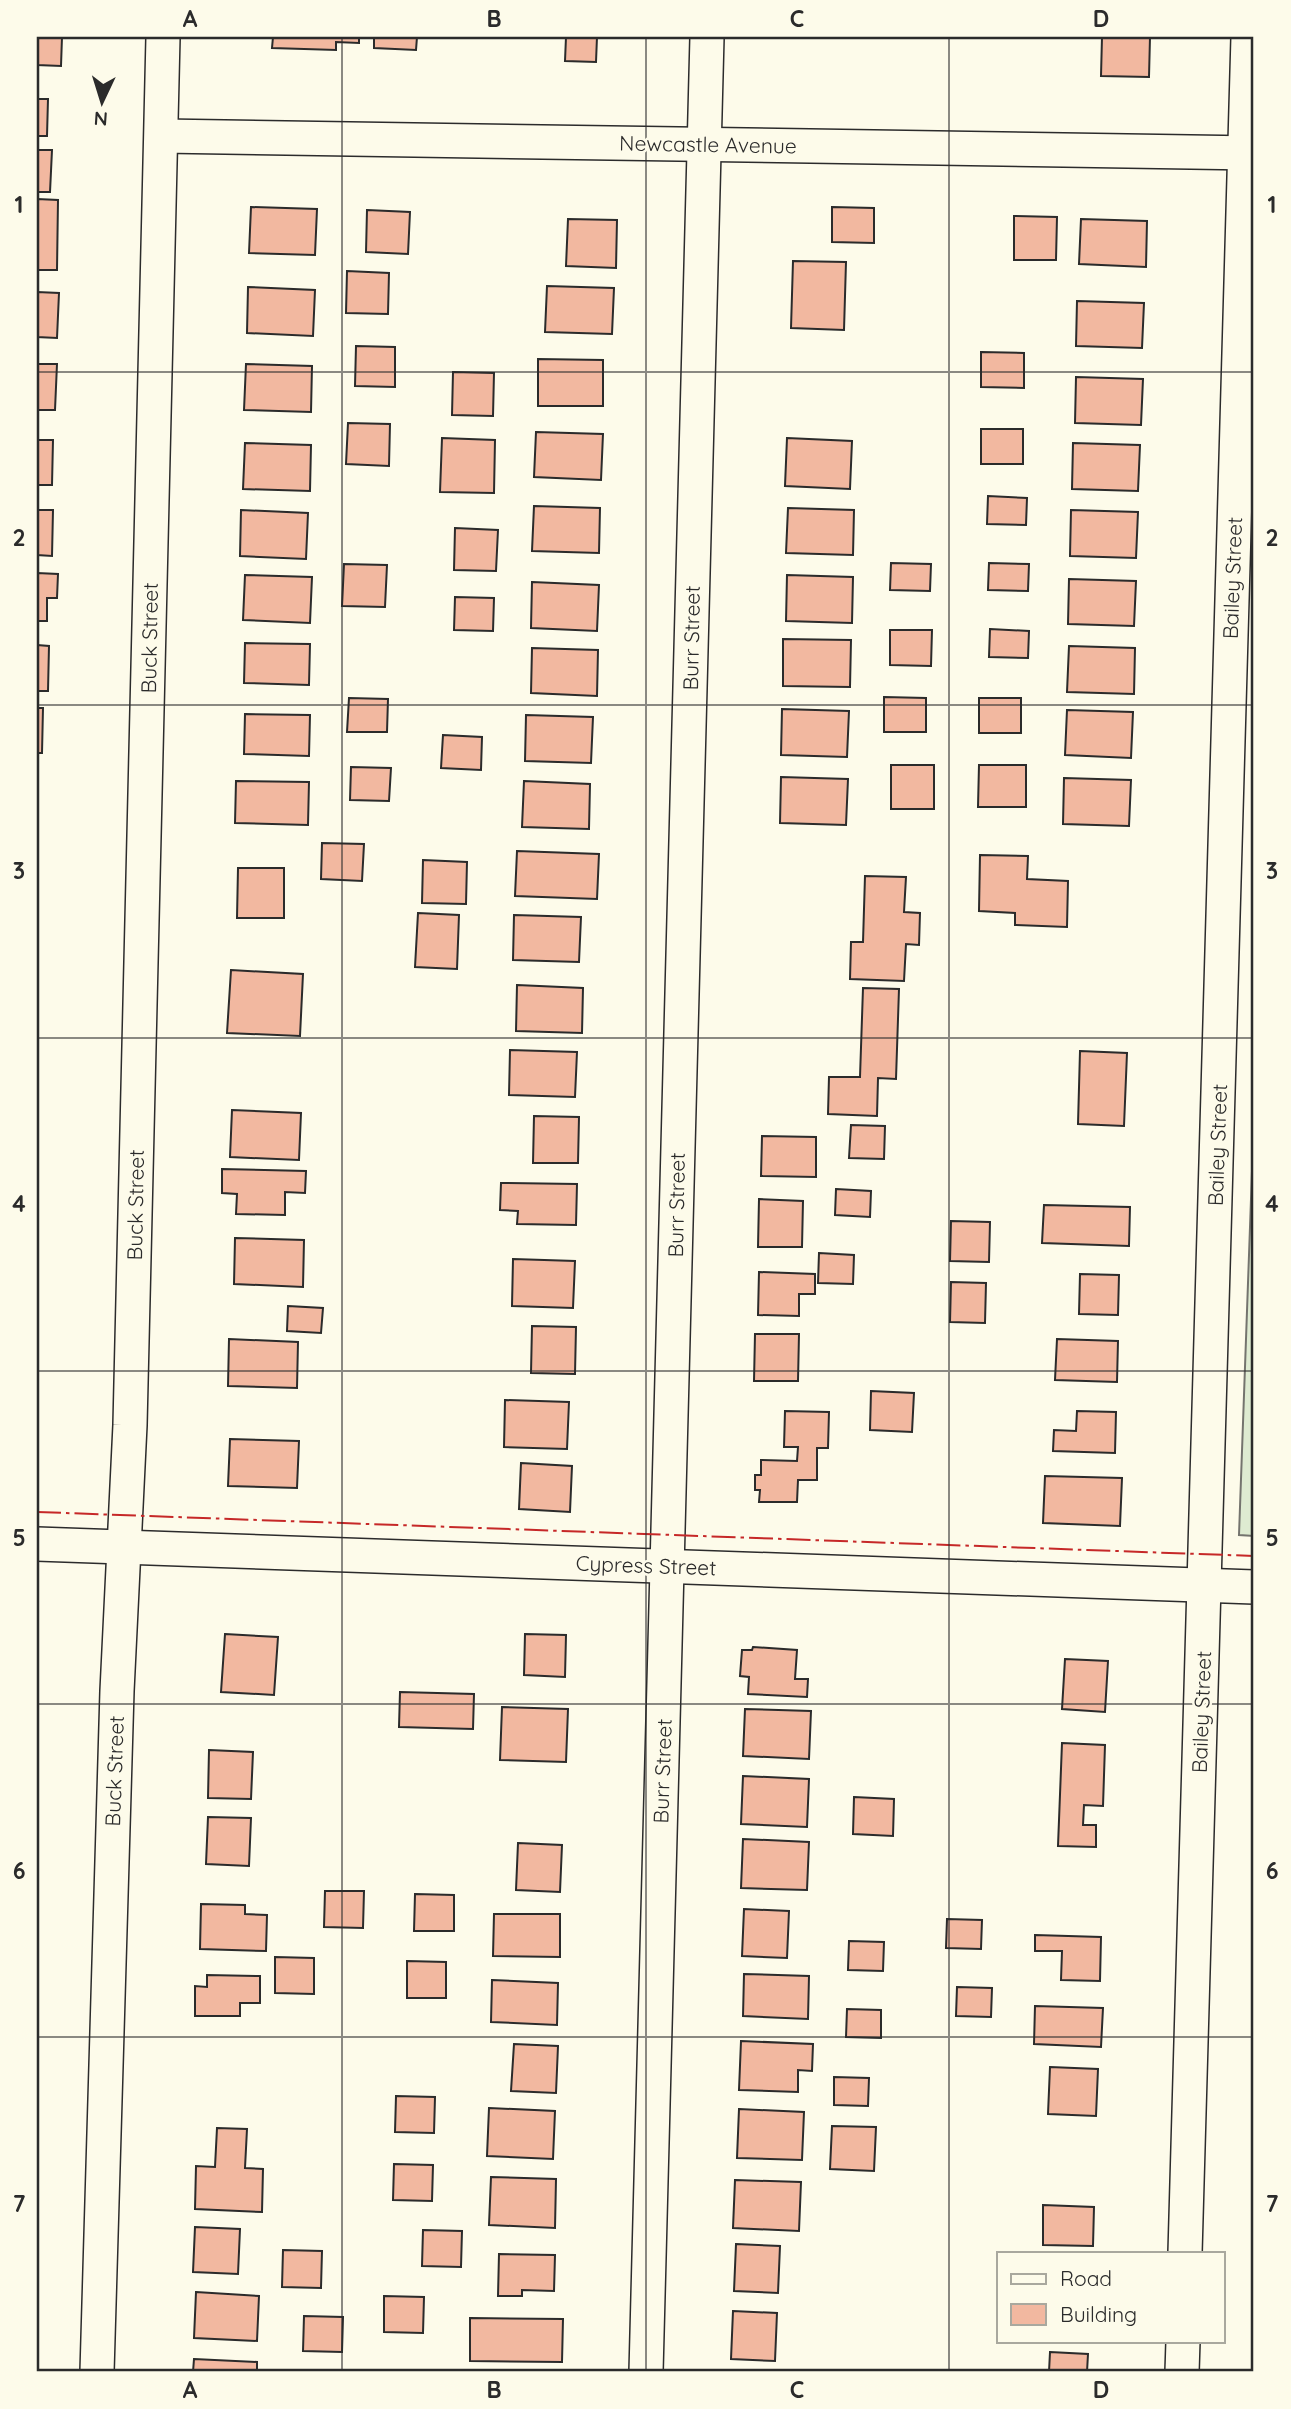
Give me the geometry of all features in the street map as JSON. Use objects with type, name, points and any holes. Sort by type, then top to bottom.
[{"type":"street","name":"Buck Street","points":[[97,2372],[117,1705],[130,1425],[163,37]]},
{"type":"street","name":"Burr Street","points":[[646,2372],[707,37]]},
{"type":"street","name":"Bailey Street","points":[[1185,2252],[1250,153],[1248,37]]},
{"type":"street","name":"Newcastle Avenue","points":[[162,136],[1250,153]]},
{"type":"street","name":"Cypress Street","points":[[37,1544],[1254,1587]]},
{"type":"street","points":[[1182,2372],[1183,2342]]},
{"type":"green space","points":[[1254,1115],[1254,1536],[1239,1535]]},
{"type":"building","points":[[37,37],[62,37],[61,66],[37,65]]},
{"type":"building","points":[[273,37],[359,37],[359,43],[336,42],[336,50],[272,48]]},
{"type":"building","points":[[374,37],[417,37],[416,50],[374,48]]},
{"type":"building","points":[[566,37],[597,37],[596,62],[565,61]]},
{"type":"building","points":[[1102,37],[1150,37],[1149,77],[1101,76]]},
{"type":"building","points":[[37,99],[48,99],[47,136],[37,136]]},
{"type":"building","points":[[37,150],[52,150],[50,192],[37,192]]},
{"type":"building","points":[[37,199],[58,200],[57,270],[37,270]]},
{"type":"building","points":[[251,207],[317,209],[315,255],[249,253]]},
{"type":"building","points":[[832,207],[874,208],[874,243],[832,242]]},
{"type":"building","points":[[367,210],[410,212],[408,254],[366,252]]},
{"type":"building","points":[[1014,216],[1057,217],[1056,260],[1014,260]]},
{"type":"building","points":[[568,219],[617,220],[616,268],[566,266]]},
{"type":"building","points":[[1081,219],[1147,221],[1146,267],[1079,264]]},
{"type":"building","points":[[793,261],[846,262],[844,330],[791,328]]},
{"type":"building","points":[[347,271],[389,273],[388,314],[346,313]]},
{"type":"building","points":[[547,286],[614,288],[612,334],[545,332]]},
{"type":"building","points":[[248,287],[315,290],[313,336],[247,333]]},
{"type":"building","points":[[37,292],[59,293],[57,338],[37,337]]},
{"type":"building","points":[[1077,301],[1144,303],[1142,348],[1076,346]]},
{"type":"building","points":[[356,346],[395,347],[395,387],[355,386]]},
{"type":"building","points":[[981,352],[1024,353],[1024,388],[981,387]]},
{"type":"building","points":[[538,359],[603,360],[603,406],[538,406]]},
{"type":"building","points":[[37,364],[57,364],[55,410],[37,410]]},
{"type":"building","points":[[246,364],[312,366],[311,412],[244,410]]},
{"type":"building","points":[[453,372],[494,373],[493,416],[452,415]]},
{"type":"building","points":[[1076,377],[1143,379],[1141,425],[1075,423]]},
{"type":"building","points":[[348,423],[390,424],[389,466],[346,464]]},
{"type":"building","points":[[981,429],[1023,429],[1023,464],[981,464]]},
{"type":"building","points":[[536,432],[603,434],[601,480],[534,477]]},
{"type":"building","points":[[442,438],[495,440],[494,493],[440,492]]},
{"type":"building","points":[[787,438],[852,441],[850,489],[785,486]]},
{"type":"building","points":[[37,440],[53,440],[52,485],[37,485]]},
{"type":"building","points":[[245,443],[311,445],[310,491],[243,489]]},
{"type":"building","points":[[1073,443],[1140,445],[1138,491],[1072,489]]},
{"type":"building","points":[[988,496],[1027,498],[1026,525],[987,524]]},
{"type":"building","points":[[534,506],[600,508],[599,553],[532,551]]},
{"type":"building","points":[[788,508],[854,510],[853,555],[786,553]]},
{"type":"building","points":[[37,510],[53,510],[52,556],[37,555]]},
{"type":"building","points":[[241,510],[308,513],[306,559],[240,556]]},
{"type":"building","points":[[1071,510],[1138,512],[1136,558],[1070,556]]},
{"type":"building","points":[[455,528],[498,530],[496,571],[454,570]]},
{"type":"building","points":[[891,563],[931,564],[930,591],[890,590]]},
{"type":"building","points":[[989,563],[1029,564],[1028,591],[988,590]]},
{"type":"building","points":[[344,564],[387,565],[385,607],[342,606]]},
{"type":"building","points":[[37,573],[58,574],[57,598],[47,598],[47,621],[37,621]]},
{"type":"building","points":[[245,575],[312,577],[310,623],[243,620]]},
{"type":"building","points":[[787,575],[853,577],[852,623],[786,621]]},
{"type":"building","points":[[1069,579],[1136,581],[1134,626],[1068,624]]},
{"type":"building","points":[[532,582],[599,585],[597,631],[531,628]]},
{"type":"building","points":[[455,597],[494,598],[493,631],[454,630]]},
{"type":"building","points":[[990,629],[1029,631],[1028,658],[989,657]]},
{"type":"building","points":[[890,630],[932,630],[931,666],[890,665]]},
{"type":"building","points":[[783,639],[851,640],[850,687],[783,686]]},
{"type":"building","points":[[245,643],[310,644],[309,685],[244,683]]},
{"type":"building","points":[[37,645],[49,646],[48,691],[37,691]]},
{"type":"building","points":[[1069,646],[1135,648],[1134,694],[1067,692]]},
{"type":"building","points":[[532,648],[598,650],[597,696],[531,693]]},
{"type":"building","points":[[884,697],[926,698],[926,732],[884,732]]},
{"type":"building","points":[[349,698],[388,699],[387,732],[347,732]]},
{"type":"building","points":[[979,698],[1021,698],[1021,733],[979,733]]},
{"type":"building","points":[[37,708],[43,708],[42,753],[37,753]]},
{"type":"building","points":[[782,709],[849,711],[847,757],[781,755]]},
{"type":"building","points":[[1067,710],[1133,712],[1131,758],[1065,755]]},
{"type":"building","points":[[245,714],[310,715],[309,756],[244,754]]},
{"type":"building","points":[[526,715],[593,717],[591,763],[525,761]]},
{"type":"building","points":[[443,735],[482,737],[481,770],[441,768]]},
{"type":"building","points":[[891,765],[934,765],[934,809],[891,809]]},
{"type":"building","points":[[979,765],[1026,765],[1026,807],[978,807]]},
{"type":"building","points":[[351,767],[391,768],[389,801],[350,800]]},
{"type":"building","points":[[781,777],[848,779],[846,825],[780,823]]},
{"type":"building","points":[[1064,778],[1131,780],[1129,826],[1063,824]]},
{"type":"building","points":[[236,781],[309,782],[308,825],[235,823]]},
{"type":"building","points":[[524,781],[590,784],[589,829],[522,827]]},
{"type":"building","points":[[322,843],[364,844],[362,881],[321,879]]},
{"type":"building","points":[[517,851],[599,854],[597,899],[515,896]]},
{"type":"building","points":[[980,855],[1028,856],[1027,879],[1068,881],[1067,927],[1015,925],[1015,913],[979,911]]},
{"type":"building","points":[[423,860],[467,862],[466,904],[422,903]]},
{"type":"building","points":[[238,868],[284,868],[284,918],[237,918]]},
{"type":"building","points":[[865,876],[906,877],[904,912],[920,913],[919,945],[906,944],[904,981],[850,979],[851,942],[863,942]]},
{"type":"building","points":[[418,913],[459,915],[457,969],[415,967]]},
{"type":"building","points":[[514,915],[581,917],[579,962],[513,960]]},
{"type":"building","points":[[231,970],[303,974],[300,1036],[227,1033]]},
{"type":"building","points":[[517,985],[583,988],[582,1033],[516,1031]]},
{"type":"building","points":[[863,988],[899,989],[896,1079],[878,1078],[877,1116],[828,1114],[829,1077],[860,1077]]},
{"type":"building","points":[[510,1050],[577,1052],[575,1097],[509,1095]]},
{"type":"building","points":[[1080,1051],[1127,1053],[1124,1126],[1078,1124]]},
{"type":"building","points":[[232,1110],[301,1113],[299,1160],[230,1157]]},
{"type":"building","points":[[534,1116],[579,1117],[578,1163],[533,1163]]},
{"type":"building","points":[[851,1125],[885,1126],[884,1159],[849,1158]]},
{"type":"building","points":[[762,1136],[816,1137],[816,1177],[761,1176]]},
{"type":"building","points":[[222,1169],[306,1171],[305,1193],[285,1192],[285,1215],[236,1214],[237,1194],[222,1193]]},
{"type":"building","points":[[501,1183],[577,1184],[576,1225],[517,1224],[518,1211],[500,1210]]},
{"type":"building","points":[[836,1189],[871,1191],[870,1217],[835,1215]]},
{"type":"building","points":[[759,1199],[803,1201],[802,1247],[758,1247]]},
{"type":"building","points":[[1044,1205],[1130,1207],[1129,1246],[1042,1243]]},
{"type":"building","points":[[951,1221],[990,1222],[989,1262],[950,1261]]},
{"type":"building","points":[[235,1238],[304,1240],[303,1287],[234,1284]]},
{"type":"building","points":[[819,1253],[854,1255],[853,1284],[818,1283]]},
{"type":"building","points":[[513,1259],[575,1261],[573,1308],[512,1306]]},
{"type":"building","points":[[759,1272],[815,1274],[815,1294],[799,1294],[799,1316],[758,1315]]},
{"type":"building","points":[[1080,1274],[1119,1275],[1118,1315],[1079,1314]]},
{"type":"building","points":[[951,1282],[986,1283],[985,1323],[950,1322]]},
{"type":"building","points":[[288,1306],[323,1308],[321,1333],[287,1331]]},
{"type":"building","points":[[532,1326],[576,1327],[575,1374],[531,1373]]},
{"type":"building","points":[[755,1334],[799,1334],[798,1381],[754,1381]]},
{"type":"building","points":[[229,1339],[298,1342],[297,1388],[228,1386]]},
{"type":"building","points":[[1057,1339],[1118,1341],[1117,1382],[1055,1380]]},
{"type":"building","points":[[871,1391],[914,1393],[912,1432],[870,1430]]},
{"type":"building","points":[[505,1400],[569,1402],[567,1449],[504,1447]]},
{"type":"building","points":[[785,1411],[829,1412],[828,1448],[817,1448],[817,1480],[798,1480],[797,1502],[759,1502],[760,1490],[755,1490],[755,1475],[761,1475],[761,1460],[797,1461],[798,1447],[784,1447]]},
{"type":"building","points":[[1077,1411],[1116,1412],[1115,1453],[1053,1451],[1054,1430],[1076,1431]]},
{"type":"building","points":[[230,1439],[299,1441],[297,1488],[228,1486]]},
{"type":"building","points":[[521,1463],[572,1466],[570,1512],[519,1509]]},
{"type":"building","points":[[1045,1476],[1122,1478],[1120,1526],[1043,1523]]},
{"type":"building","points":[[225,1634],[278,1637],[274,1695],[221,1692]]},
{"type":"building","points":[[525,1634],[566,1635],[565,1677],[524,1675]]},
{"type":"building","points":[[753,1647],[797,1650],[795,1679],[808,1679],[807,1697],[748,1694],[749,1677],[740,1676],[742,1650],[752,1650]]},
{"type":"building","points":[[1065,1659],[1108,1661],[1105,1712],[1062,1709]]},
{"type":"building","points":[[400,1692],[474,1694],[473,1729],[399,1727]]},
{"type":"building","points":[[502,1707],[568,1709],[566,1762],[500,1760]]},
{"type":"building","points":[[745,1709],[811,1711],[809,1759],[743,1756]]},
{"type":"building","points":[[1062,1743],[1105,1745],[1103,1806],[1084,1805],[1083,1825],[1096,1825],[1096,1847],[1058,1846]]},
{"type":"building","points":[[209,1750],[253,1752],[251,1799],[208,1798]]},
{"type":"building","points":[[743,1776],[809,1779],[807,1827],[741,1824]]},
{"type":"building","points":[[854,1797],[894,1799],[893,1836],[853,1834]]},
{"type":"building","points":[[208,1817],[251,1818],[249,1866],[206,1864]]},
{"type":"building","points":[[743,1839],[809,1842],[807,1890],[741,1888]]},
{"type":"building","points":[[518,1843],[562,1845],[560,1892],[516,1890]]},
{"type":"building","points":[[325,1891],[364,1891],[363,1928],[324,1927]]},
{"type":"building","points":[[415,1894],[454,1895],[454,1931],[414,1931]]},
{"type":"building","points":[[201,1904],[245,1905],[245,1914],[267,1915],[266,1951],[200,1949]]},
{"type":"building","points":[[744,1909],[789,1911],[787,1958],[742,1956]]},
{"type":"building","points":[[494,1914],[560,1914],[560,1957],[493,1956]]},
{"type":"building","points":[[947,1919],[982,1920],[981,1949],[946,1948]]},
{"type":"building","points":[[1035,1935],[1101,1937],[1100,1981],[1061,1980],[1062,1951],[1035,1951]]},
{"type":"building","points":[[849,1941],[884,1942],[883,1971],[848,1970]]},
{"type":"building","points":[[275,1957],[314,1958],[314,1994],[275,1993]]},
{"type":"building","points":[[407,1961],[446,1962],[446,1998],[407,1998]]},
{"type":"building","points":[[744,1974],[809,1976],[808,2019],[743,2016]]},
{"type":"building","points":[[207,1975],[260,1976],[260,2003],[240,2003],[240,2016],[195,2016],[195,1986],[207,1987]]},
{"type":"building","points":[[492,1980],[558,1983],[557,2025],[491,2022]]},
{"type":"building","points":[[957,1987],[992,1988],[991,2017],[956,2016]]},
{"type":"building","points":[[1035,2006],[1103,2008],[1101,2047],[1034,2044]]},
{"type":"building","points":[[847,2009],[881,2010],[881,2038],[846,2037]]},
{"type":"building","points":[[741,2041],[813,2044],[812,2071],[798,2070],[798,2092],[739,2090]]},
{"type":"building","points":[[514,2044],[558,2046],[556,2093],[511,2091]]},
{"type":"building","points":[[1050,2067],[1098,2069],[1096,2116],[1048,2114]]},
{"type":"building","points":[[834,2077],[869,2078],[868,2106],[834,2105]]},
{"type":"building","points":[[396,2096],[435,2097],[434,2133],[395,2132]]},
{"type":"building","points":[[489,2108],[555,2111],[553,2159],[487,2156]]},
{"type":"building","points":[[739,2109],[804,2112],[802,2160],[737,2158]]},
{"type":"building","points":[[832,2126],[876,2127],[874,2171],[830,2169]]},
{"type":"building","points":[[217,2128],[247,2129],[245,2168],[263,2169],[262,2212],[195,2209],[196,2166],[215,2167]]},
{"type":"building","points":[[394,2164],[433,2165],[432,2201],[393,2200]]},
{"type":"building","points":[[491,2177],[556,2179],[555,2228],[489,2225]]},
{"type":"building","points":[[735,2180],[801,2182],[799,2231],[733,2228]]},
{"type":"building","points":[[1043,2205],[1094,2207],[1093,2246],[1043,2245]]},
{"type":"building","points":[[195,2227],[240,2229],[238,2274],[193,2272]]},
{"type":"building","points":[[423,2230],[462,2231],[461,2267],[422,2266]]},
{"type":"building","points":[[736,2244],[780,2246],[778,2293],[734,2291]]},
{"type":"building","points":[[283,2250],[322,2251],[321,2288],[282,2287]]},
{"type":"building","points":[[499,2254],[555,2255],[554,2291],[522,2290],[522,2296],[498,2296]]},
{"type":"building","points":[[196,2292],[259,2296],[257,2341],[194,2338]]},
{"type":"building","points":[[384,2296],[424,2297],[423,2333],[384,2332]]},
{"type":"building","points":[[733,2311],[777,2313],[775,2361],[731,2359]]},
{"type":"building","points":[[304,2316],[343,2317],[342,2352],[303,2351]]},
{"type":"building","points":[[470,2318],[563,2319],[562,2362],[470,2361]]},
{"type":"building","points":[[1050,2352],[1088,2354],[1087,2372],[1049,2372]]},
{"type":"building","points":[[194,2359],[257,2362],[257,2372],[193,2372]]},
{"type":"power","points":[[37,1512],[1254,1556]]}]
